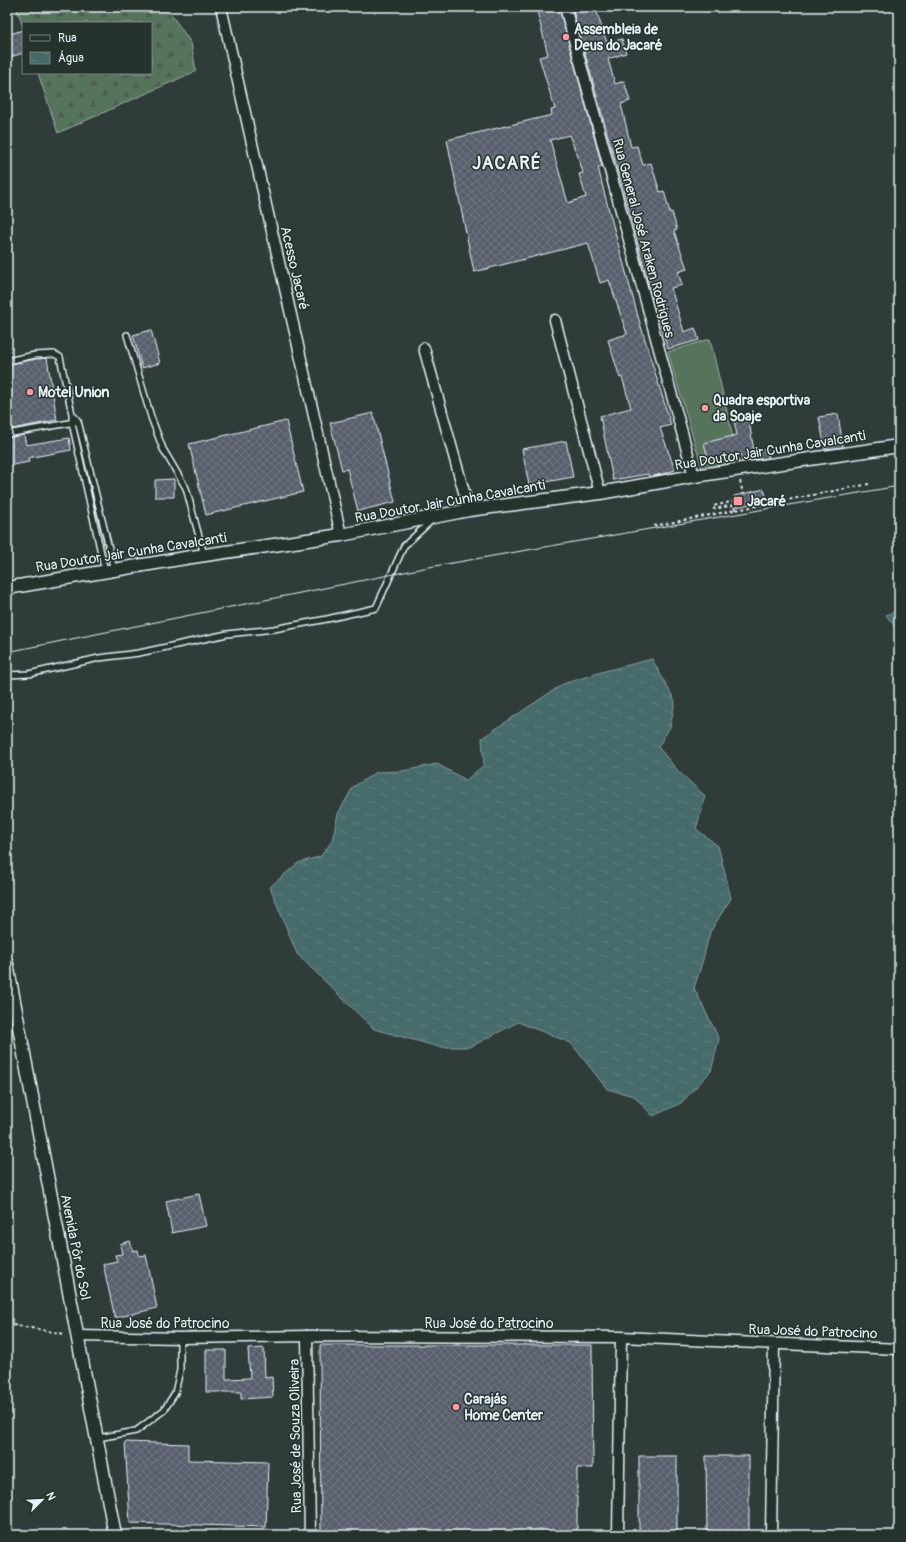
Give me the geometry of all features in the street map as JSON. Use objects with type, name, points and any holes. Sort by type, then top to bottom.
[{"type":"street","name":"Acesso Jacaré","points":[[220,7],[341,535]]},
{"type":"street","name":"Rua General José Araken Rodrigues","points":[[565,7],[694,476]]},
{"type":"street","points":[[555,320],[600,493]]},
{"type":"street","points":[[424,348],[470,510]]},
{"type":"street","name":"Rua Doutor Jair Cunha Cavalcanti","points":[[7,588],[204,555],[341,535],[470,510],[600,493],[694,476],[899,446]]},
{"type":"street","name":"Avenida Pôr do Sol","points":[[7,964],[98,1438],[115,1535]]},
{"type":"street","name":"Rua José do Patrocino","points":[[78,1336],[180,1338],[307,1336],[621,1336],[899,1349]]},
{"type":"street","name":"Rua José de Souza Oliveira","points":[[307,1336],[310,1535]]},
{"type":"street","points":[[618,1535],[621,1336]]},
{"type":"street","points":[[771,1535],[774,1344]]},
{"type":"lane","points":[[127,335],[151,417],[163,449],[186,488],[204,555]]},
{"type":"lane","points":[[7,361],[35,355],[54,354],[60,357],[72,414],[72,422],[110,571]]},
{"type":"lane","points":[[72,414],[78,421],[110,571]]},
{"type":"lane","points":[[7,434],[78,421]]},
{"type":"lane","points":[[7,675],[30,674],[99,658],[139,653],[227,634],[274,629],[376,608],[404,546],[435,518]]},
{"type":"lane","points":[[98,1438],[136,1431],[164,1410],[175,1393],[180,1370],[180,1338]]},
{"type":"path","points":[[654,526],[869,484]]},
{"type":"path","points":[[735,501],[713,506],[714,509],[734,505],[735,510]]},
{"type":"path","points":[[7,1324],[78,1336]]},
{"type":"green space","points":[[20,7],[166,7],[191,43],[196,71],[58,133],[38,74],[152,74],[152,22],[22,22],[22,24],[17,9]]},
{"type":"green space","name":"Quadra esportiva da Soaje","points":[[710,339],[739,463],[702,468],[668,352]]},
{"type":"water","points":[[899,610],[899,632],[886,615]]},
{"type":"water","points":[[652,659],[675,701],[670,727],[658,747],[679,772],[705,796],[696,829],[718,846],[731,898],[710,932],[694,988],[719,1039],[711,1071],[681,1103],[653,1116],[634,1096],[607,1089],[571,1043],[518,1022],[470,1047],[439,1047],[374,1029],[297,954],[270,887],[298,863],[321,856],[332,841],[338,814],[353,787],[377,772],[403,771],[437,764],[466,780],[484,765],[482,738],[563,684]]},
{"type":"building","points":[[536,7],[559,7],[602,166],[598,167],[604,192],[639,320],[671,425],[660,428],[675,470],[663,474],[649,477],[648,474],[613,480],[600,416],[631,408],[622,377],[620,378],[608,340],[627,334],[609,280],[600,283],[588,243],[474,272],[447,140],[552,115],[551,110],[555,109],[539,57],[548,55]],"holes":[[[569,135],[583,173],[579,174],[586,197],[568,203],[550,140]]]},
{"type":"building","points":[[572,7],[595,7],[607,43],[622,39],[626,53],[608,59],[615,84],[624,81],[630,101],[621,104],[631,147],[637,146],[643,165],[651,163],[660,192],[664,191],[670,213],[672,212],[677,230],[674,231],[687,269],[678,272],[682,285],[671,288],[684,332],[695,328],[699,340],[668,349],[651,294]]},
{"type":"building","points":[[22,30],[22,53],[7,58],[7,35]]},
{"type":"building","points":[[151,330],[160,363],[142,368],[133,335]]},
{"type":"building","name":"Motel Union","points":[[47,358],[57,420],[7,430],[7,365]]},
{"type":"building","points":[[373,413],[395,502],[358,511],[347,469],[342,470],[330,423]]},
{"type":"building","points":[[748,414],[754,452],[767,449],[769,458],[742,461],[741,454],[709,462],[704,443],[737,435],[733,417]]},
{"type":"building","points":[[838,414],[843,447],[825,449],[819,417]]},
{"type":"building","points":[[286,421],[303,492],[206,515],[189,444]]},
{"type":"building","points":[[24,435],[26,445],[69,438],[71,450],[28,458],[29,462],[7,466],[7,438]]},
{"type":"building","points":[[566,441],[573,477],[529,485],[522,449]]},
{"type":"building","points":[[174,479],[174,497],[155,497],[155,480]]},
{"type":"building","points":[[764,489],[767,500],[737,507],[734,496]]},
{"type":"building","points":[[199,1194],[206,1226],[172,1233],[166,1201]]},
{"type":"building","points":[[130,1241],[133,1251],[138,1250],[139,1256],[146,1255],[157,1308],[115,1318],[103,1264],[117,1261],[115,1255],[122,1254],[120,1244]]},
{"type":"building","name":"Carajás Home Center","points":[[320,1345],[592,1345],[593,1468],[577,1468],[577,1535],[321,1535]]},
{"type":"building","points":[[264,1348],[265,1378],[272,1377],[273,1397],[241,1399],[241,1392],[206,1392],[206,1350],[226,1350],[226,1379],[250,1378],[248,1349]]},
{"type":"building","points":[[125,1442],[188,1444],[188,1460],[268,1462],[266,1527],[130,1523]]},
{"type":"building","points":[[639,1456],[677,1456],[677,1535],[639,1535]]},
{"type":"building","points":[[706,1456],[749,1456],[749,1535],[707,1535]]},
{"type":"tram line","points":[[7,652],[429,567],[899,486]]},
{"type":"place","name":"Assembleia de Deus do Jacaré","points":[[566,37]]},
{"type":"place","name":"Motel Union","points":[[30,392]]},
{"type":"place","name":"Quadra esportiva da Soaje","points":[[705,408]]},
{"type":"place","name":"Jacaré","points":[[738,501]]},
{"type":"place","name":"Carajás Home Center","points":[[456,1407]]},
{"type":"district","name":"JACARÉ","points":[[507,163]]}]
